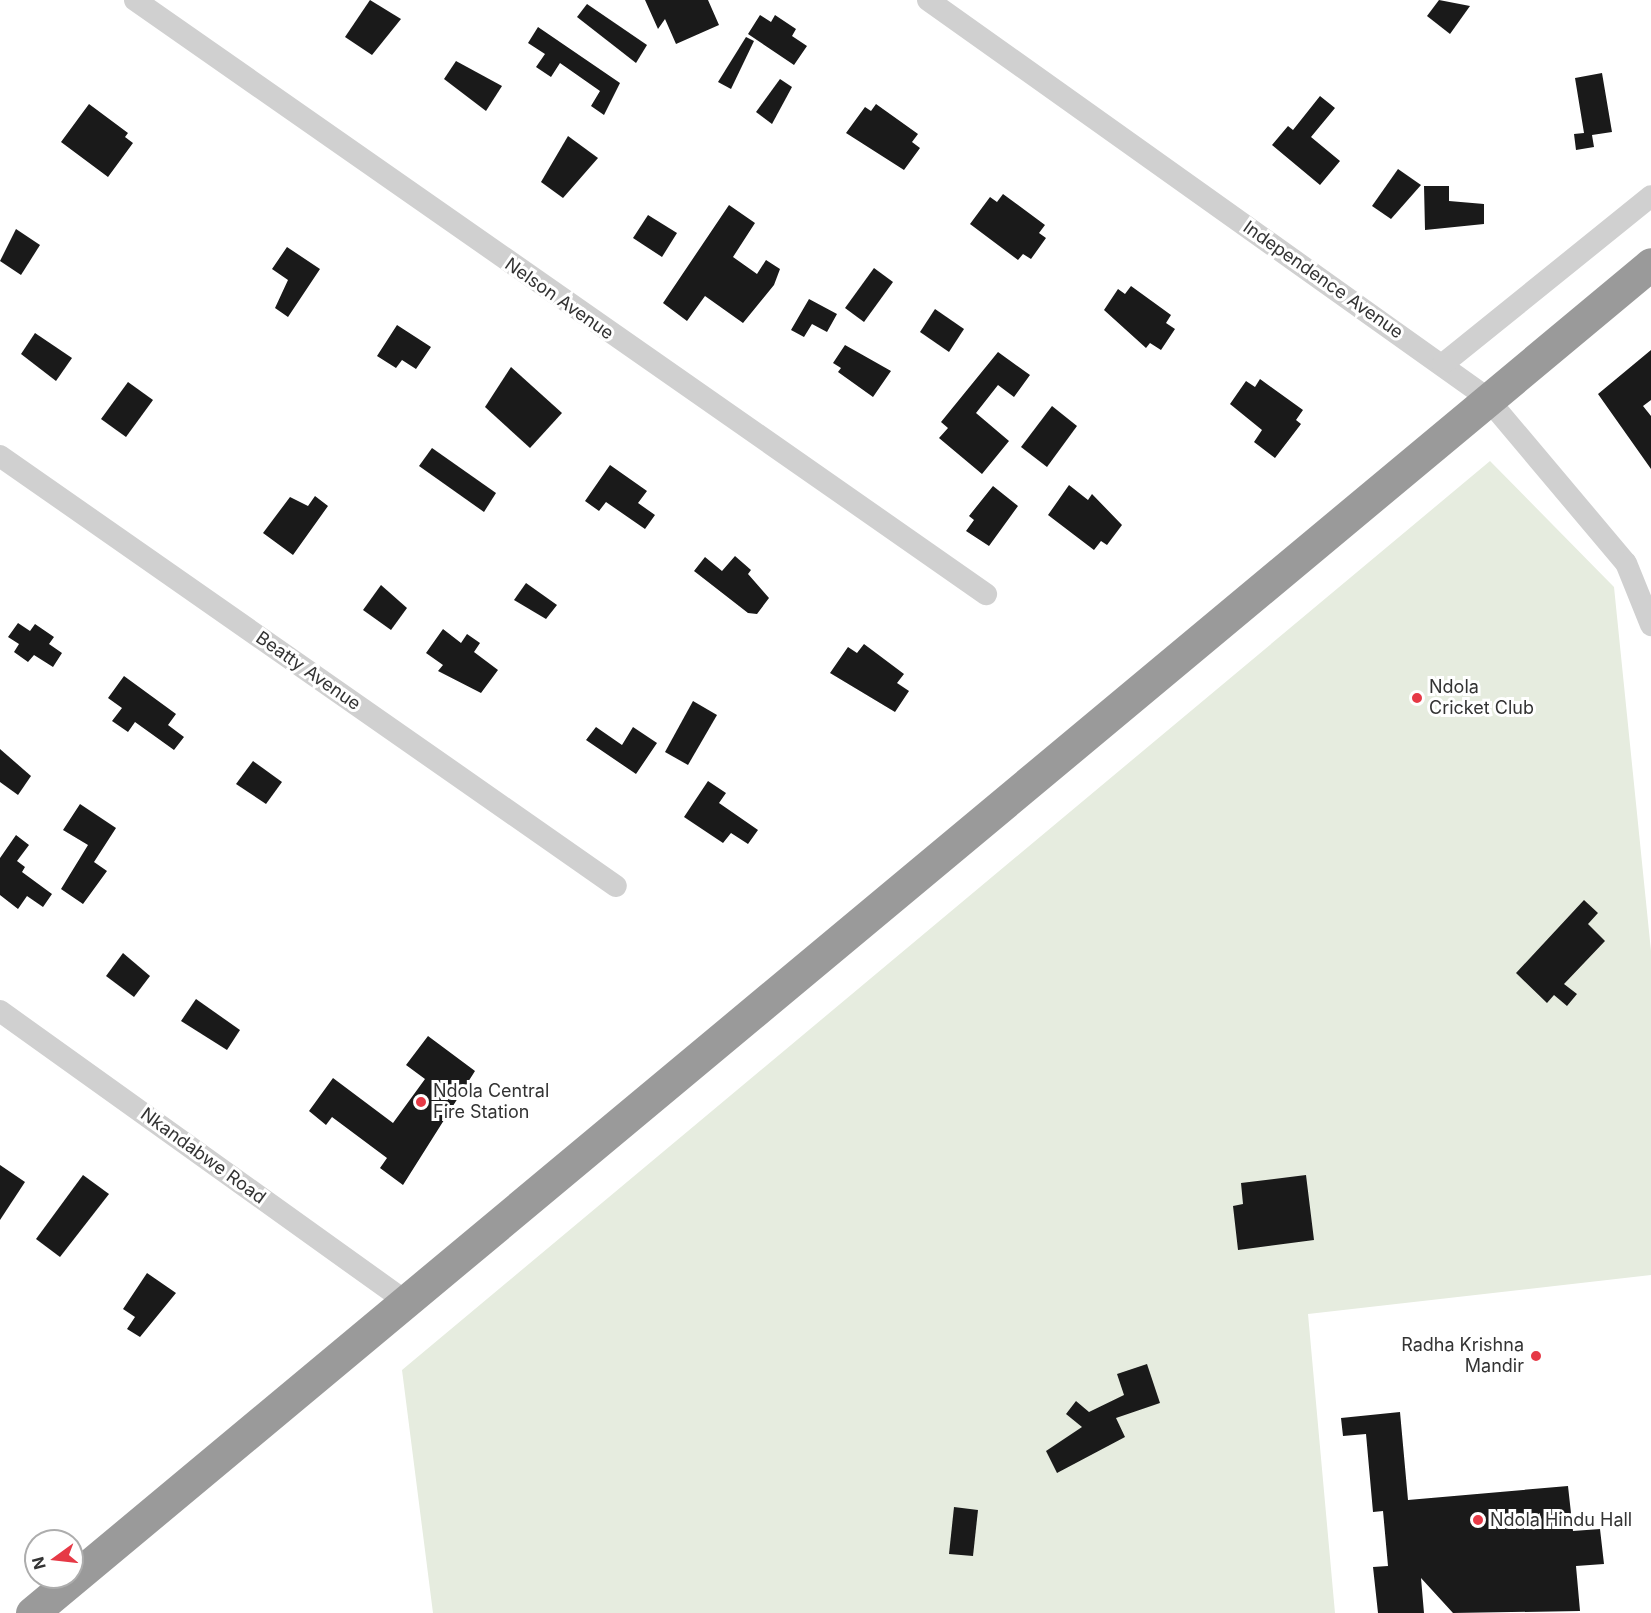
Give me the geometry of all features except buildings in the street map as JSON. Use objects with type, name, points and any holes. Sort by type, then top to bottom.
[{"type":"highway","points":[[32,1613],[1486,397],[1651,264]]},
{"type":"street","name":"Nelson Avenue","points":[[135,0],[986,594]]},
{"type":"street","name":"Independence Avenue","points":[[928,0],[1443,364],[1486,397],[1626,563],[1651,625]]},
{"type":"street","points":[[1443,364],[1651,196]]},
{"type":"street","name":"Beatty Avenue","points":[[0,456],[616,886]]},
{"type":"street","name":"Nkandabwe Road","points":[[0,1011],[405,1301]]},
{"type":"shaded area","points":[[1490,461],[1614,587],[1651,951],[1651,1275],[1308,1314],[1335,1613],[433,1613],[402,1370]]},
{"type":"place","name":"Ndola Cricket Club","points":[[1417,698]]},
{"type":"place","name":"Ndola Central Fire Station","points":[[421,1102]]},
{"type":"place","name":"Radha Krishna Mandir","points":[[1536,1356]]},
{"type":"place","name":"Ndola Hindu Hall","points":[[1478,1520]]}]
